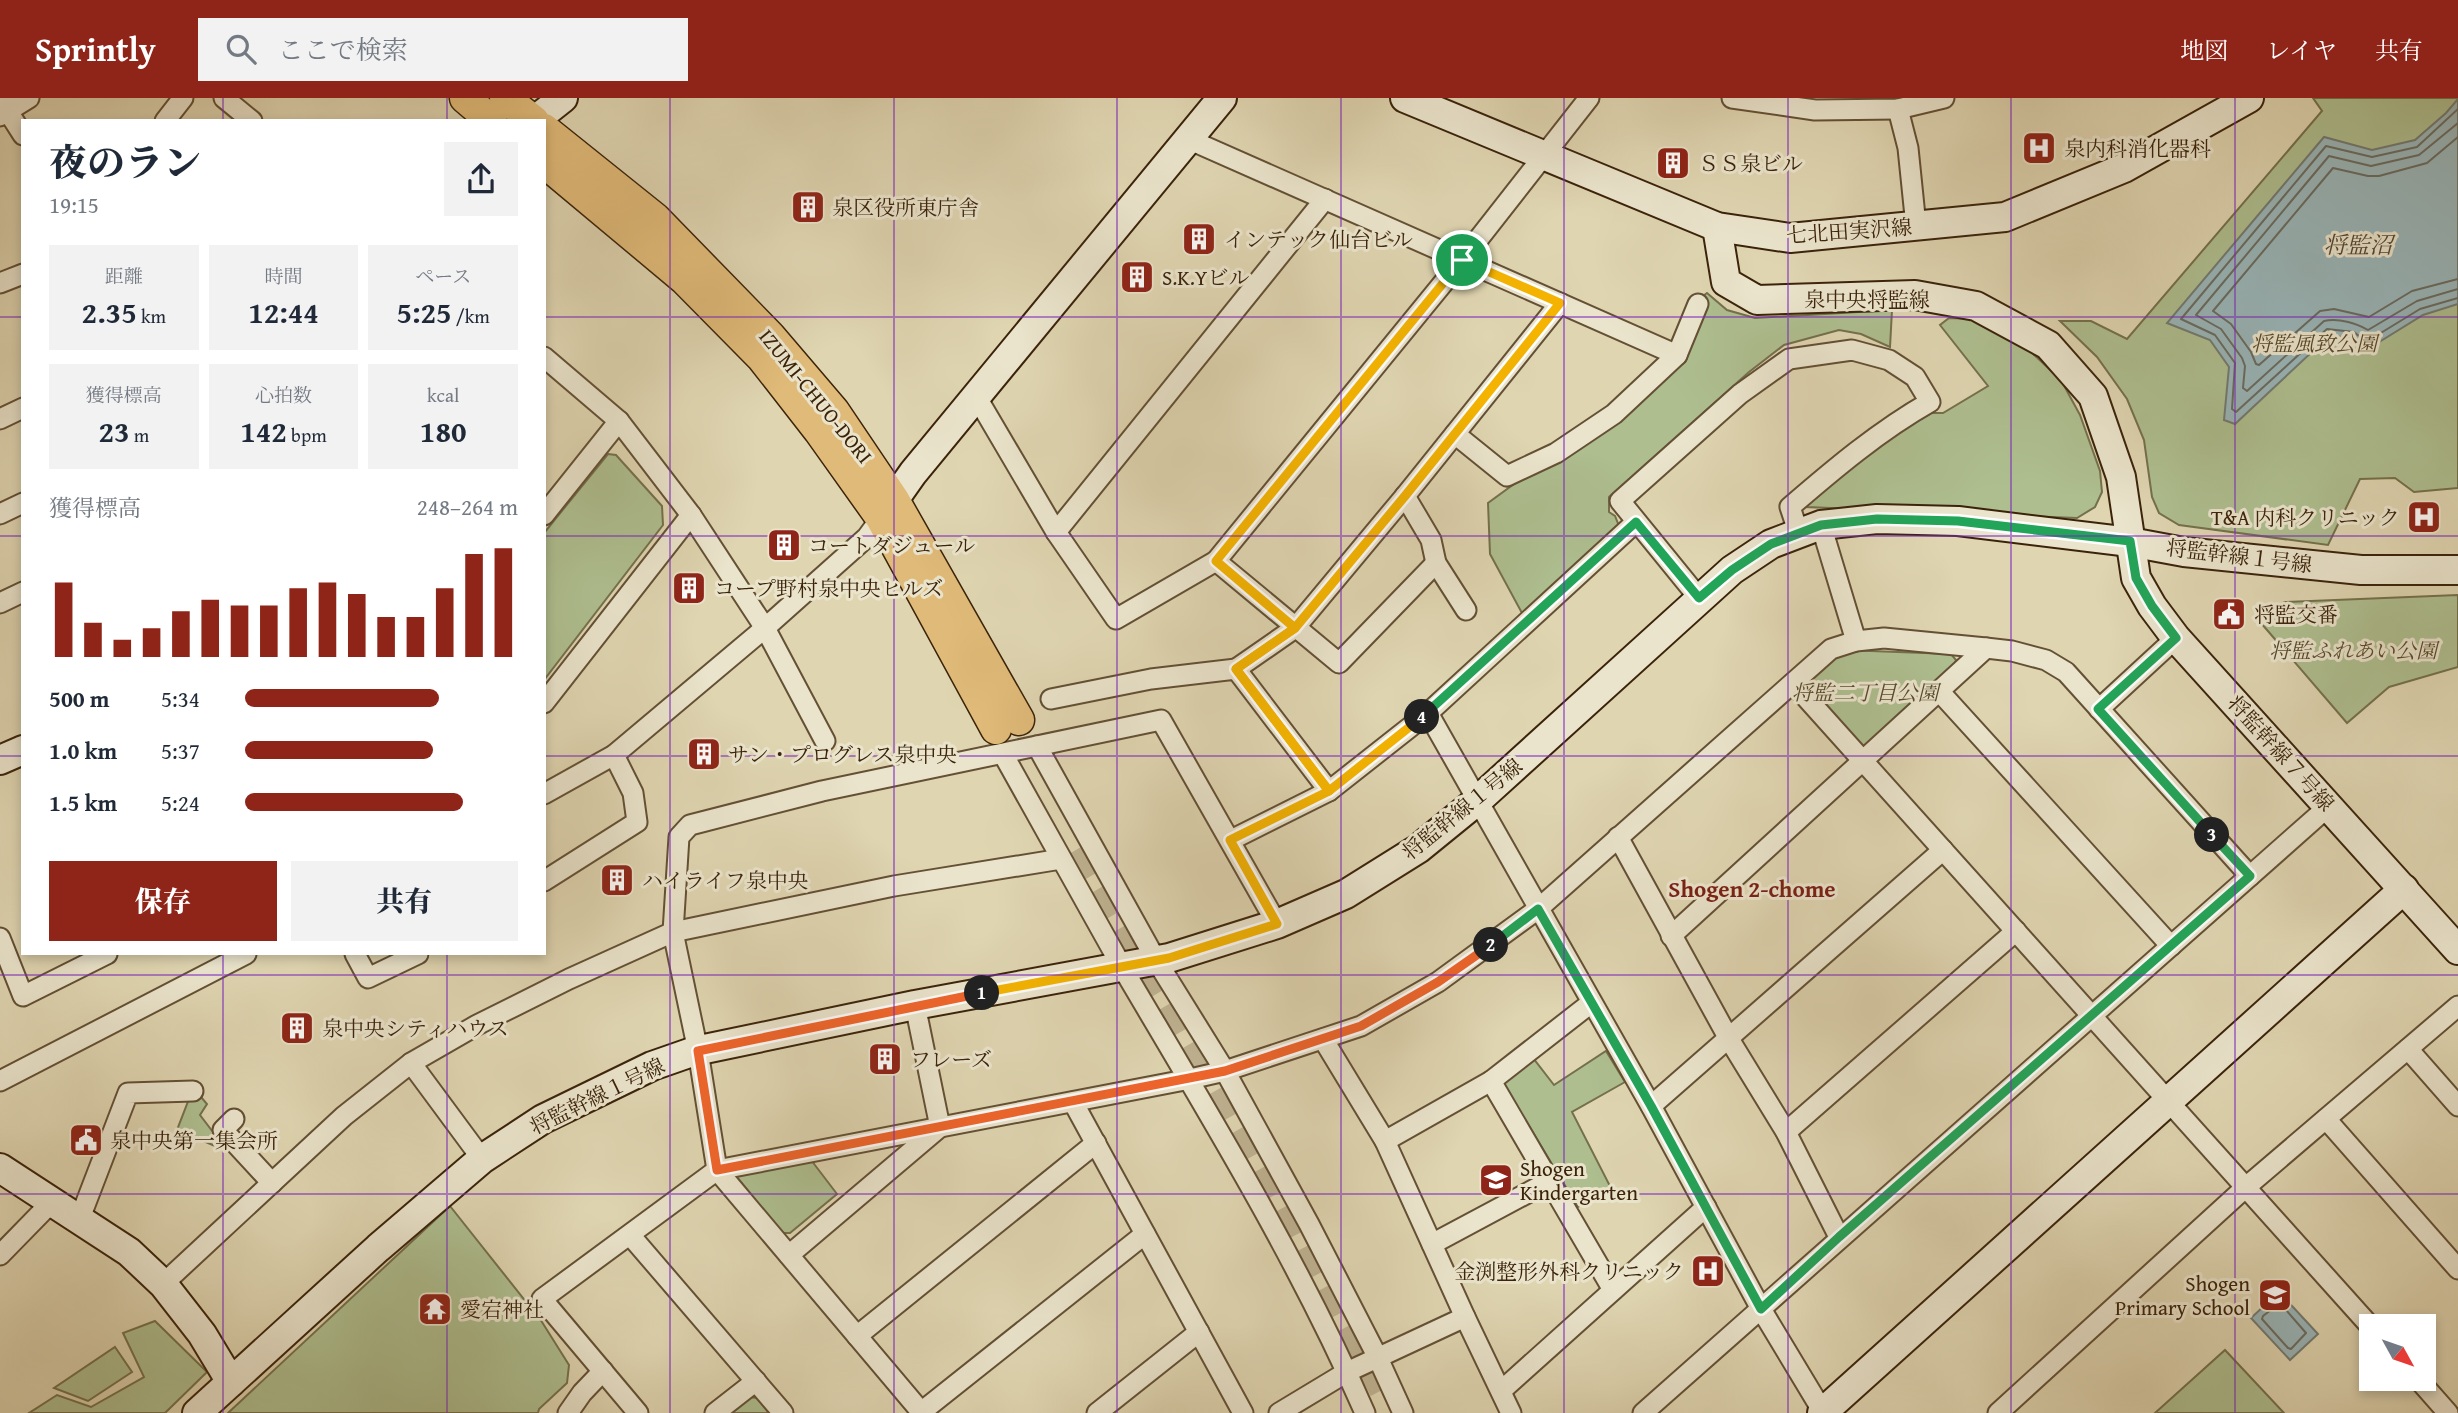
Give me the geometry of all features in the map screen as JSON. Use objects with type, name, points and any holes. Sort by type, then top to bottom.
[{"type":"main road","points":[[465,98],[490,119]]},
{"type":"main road","points":[[505,98],[531,119]]},
{"type":"main road","name":"IZUMI-CHUO-DORI","points":[[546,131],[655,218],[770,336],[834,411],[1006,734]]},
{"type":"main road","name":"IZUMI-CHUO-DORI","points":[[546,164],[684,279],[762,358],[887,509]]},
{"type":"street","points":[[21,133],[2,109],[29,98]]},
{"type":"street","points":[[167,119],[183,98]]},
{"type":"street","points":[[224,98],[250,119]]},
{"type":"street","points":[[535,119],[540,98]]},
{"type":"street","points":[[537,119],[563,98]]},
{"type":"street","points":[[546,793],[614,755],[765,628],[867,537],[976,396],[1223,98]]},
{"type":"street","name":"七北田実沢線","points":[[1405,98],[1717,227],[1790,238],[2005,217],[2124,168],[2249,98]]},
{"type":"street","points":[[976,396],[1056,531],[1116,619],[1216,561],[1462,260],[1589,98]]},
{"type":"street","points":[[1732,98],[1815,110],[1898,110],[1944,98]]},
{"type":"street","points":[[1898,110],[1908,148],[1916,226]]},
{"type":"street","points":[[1188,139],[1677,355]]},
{"type":"street","points":[[1056,531],[1325,200]]},
{"type":"street","name":"泉中央将監線","points":[[1717,227],[1726,282],[1758,300],[1915,295],[1976,306],[2048,345],[2092,396],[2121,477],[2130,541]]},
{"type":"street","points":[[0,282],[21,275]]},
{"type":"street","points":[[1051,699],[1150,679],[1236,669],[1295,628],[1560,303]]},
{"type":"street","points":[[1455,433],[1507,476],[1556,453],[1614,414],[1677,355],[1698,304]]},
{"type":"street","points":[[1699,598],[1620,501],[1740,394],[1789,359],[1852,350],[1889,360],[1915,377],[1930,402],[1900,419],[1843,461],[1790,507],[1810,529],[1856,641]]},
{"type":"street","points":[[546,359],[619,421],[691,514],[765,628],[825,741]]},
{"type":"street","points":[[0,419],[21,409]]},
{"type":"street","points":[[546,512],[619,421]]},
{"type":"street","points":[[1405,496],[1431,540],[1436,563],[1466,610]]},
{"type":"street","points":[[0,514],[21,504]]},
{"type":"street","points":[[546,700],[691,514]]},
{"type":"street","name":"将監幹線１号線","points":[[197,1413],[378,1248],[482,1159],[542,1119],[652,1066],[698,1051],[915,1005],[1156,960],[1277,924],[1356,888],[1418,849],[1477,802],[1732,570],[1771,544],[1810,529],[1877,519],[1958,521],[2130,541],[2184,552],[2361,570],[2458,570]]},
{"type":"street","points":[[1230,840],[1329,791],[1428,713],[1636,522]]},
{"type":"street","name":"将監幹線７号線","points":[[2130,541],[2136,578],[2152,606],[2176,638],[2458,950]]},
{"type":"street","points":[[1216,561],[1339,663],[1436,563]]},
{"type":"street","points":[[0,603],[21,593]]},
{"type":"street","points":[[638,1413],[542,1299],[717,1170],[1190,1079],[1225,1071],[1361,1026],[1438,982],[1538,909],[1831,649],[1856,641],[1884,638],[2012,651],[2046,660],[2066,673],[2250,876]]},
{"type":"street","points":[[2098,709],[2176,638]]},
{"type":"street","points":[[1671,936],[1986,648]]},
{"type":"street","points":[[1236,669],[1329,791]]},
{"type":"street","points":[[1793,683],[2359,1314]]},
{"type":"street","points":[[1939,691],[2171,946]]},
{"type":"street","points":[[1428,713],[1651,1106],[1761,1309],[1823,1413],[2404,889]]},
{"type":"street","points":[[1145,1234],[921,1413],[717,1170],[698,1051],[673,932],[679,837],[690,825],[822,791],[1006,734],[1037,746],[1161,720],[1277,924]]},
{"type":"street","points":[[1006,734],[1061,859],[1273,1226],[1365,1413]]},
{"type":"street","points":[[1037,746],[1156,960],[1225,1071],[1309,1224],[1377,1356],[1403,1413]]},
{"type":"street","points":[[0,760],[21,751]]},
{"type":"street","points":[[546,880],[637,822],[633,793],[614,755]]},
{"type":"street","points":[[1643,1413],[2329,806]]},
{"type":"street","points":[[1618,837],[1729,1039],[1786,1132],[1839,1237]]},
{"type":"street","points":[[1651,1106],[1943,850]]},
{"type":"street","points":[[163,1284],[344,1116],[411,1063],[477,1025],[546,991],[673,932],[894,886],[1061,859]]},
{"type":"street","points":[[1786,1132],[2016,931]]},
{"type":"street","points":[[0,938],[23,996],[105,955]]},
{"type":"street","points":[[0,1081],[244,955]]},
{"type":"street","points":[[356,955],[368,978],[416,955]]},
{"type":"street","points":[[1385,1140],[1491,1081],[1591,1003]]},
{"type":"street","points":[[915,1005],[940,1128]]},
{"type":"street","points":[[1998,1413],[2246,1187],[2458,1006]]},
{"type":"street","points":[[1323,1039],[1385,1140],[1511,1413]]},
{"type":"street","points":[[2408,1049],[2458,1106]]},
{"type":"street","points":[[411,1063],[482,1159]]},
{"type":"street","points":[[1491,1081],[1613,1290]]},
{"type":"street","points":[[80,1219],[128,1093],[193,1091]]},
{"type":"street","points":[[1073,1102],[1243,1413]]},
{"type":"street","points":[[234,1119],[223,1130],[272,1183]]},
{"type":"street","points":[[2326,1119],[2458,1269]]},
{"type":"street","points":[[789,1255],[940,1128]]},
{"type":"street","points":[[857,1336],[1096,1143]]},
{"type":"street","points":[[0,1168],[129,1252],[163,1284],[202,1334],[230,1382]]},
{"type":"street","points":[[1432,1244],[1550,1181]]},
{"type":"street","points":[[0,1255],[54,1203]]},
{"type":"street","points":[[1501,1391],[1706,1207]]},
{"type":"street","points":[[630,1235],[783,1413]]},
{"type":"street","points":[[1279,1413],[1377,1356],[1465,1317]]},
{"type":"street","points":[[1097,1413],[1199,1332]]},
{"type":"street","points":[[568,1413],[603,1371]]},
{"type":"street","points":[[715,1413],[755,1381]]},
{"type":"street","points":[[2429,1391],[2448,1413]]},
{"type":"green space","name":"将監風致公園","points":[[2313,98],[2458,98],[2458,488],[2414,492],[2395,478],[2360,479],[2328,545],[2179,525],[2159,513],[2152,497],[2144,440],[2127,399],[2097,357],[2060,321],[2091,321],[2127,339],[2322,111]]},
{"type":"green space","points":[[1707,293],[1727,310],[1755,318],[1892,310],[1890,347],[1861,334],[1839,330],[1784,345],[1749,372],[1609,497],[1609,512],[1615,516],[1619,526],[1523,615],[1490,554],[1488,503],[1529,473],[1605,428],[1685,361],[1703,296]]},
{"type":"green space","points":[[1949,318],[1975,319],[2028,349],[2061,380],[2080,415],[2100,471],[2102,492],[2095,507],[2077,518],[1806,507],[1821,490],[1906,425],[1931,413],[1943,413],[1988,386],[1940,325]]},
{"type":"green space","points":[[608,454],[616,455],[662,506],[663,525],[546,677],[546,531]]},
{"type":"green space","name":"将監ふれあい公園","points":[[2458,595],[2458,667],[2389,687],[2347,723],[2261,623],[2284,602]]},
{"type":"green space","name":"将監二丁目公園","points":[[1844,650],[1951,654],[1956,660],[1954,667],[1860,751],[1805,689],[1804,679]]},
{"type":"green space","points":[[1606,1051],[1625,1082],[1572,1112],[1611,1188],[1578,1207],[1504,1085],[1506,1078],[1533,1058],[1554,1085]]},
{"type":"green space","points":[[201,1097],[207,1104],[200,1115],[219,1140],[215,1146],[177,1130],[189,1099]]},
{"type":"green space","points":[[808,1156],[837,1194],[790,1233],[782,1233],[736,1176],[740,1172]]},
{"type":"green space","name":"愛宕神社","points":[[450,1206],[542,1322],[569,1365],[567,1383],[538,1413],[228,1413]]},
{"type":"green space","points":[[155,1321],[207,1372],[165,1413],[29,1413],[57,1395],[91,1407],[144,1377],[123,1333]]},
{"type":"green space","points":[[115,1347],[132,1372],[88,1401],[54,1388]]},
{"type":"green space","points":[[2225,1350],[2284,1413],[2155,1413]]},
{"type":"green space","points":[[749,1397],[757,1398],[769,1413],[729,1413]]},
{"type":"water","name":"将監沼","points":[[2458,99],[2458,304],[2423,315],[2363,352],[2353,339],[2330,335],[2235,424],[2224,420],[2229,367],[2210,340],[2167,323],[2324,137],[2372,150],[2415,140]]},
{"type":"water","points":[[2279,1292],[2318,1334],[2290,1360],[2251,1318]]},
{"type":"tunnel","points":[[1069,854],[1201,1081]]},
{"type":"tunnel","points":[[1200,1048],[1384,1389]]},
{"type":"place","name":"泉内科消化器科","points":[[2039,148]]},
{"type":"place","name":"ＳＳ泉ビル","points":[[1673,163]]},
{"type":"place","name":"泉区役所東庁舎","points":[[808,207]]},
{"type":"place","name":"インテック仙台ビル","points":[[1199,239]]},
{"type":"place","name":"S.K.Yビル","points":[[1137,277]]},
{"type":"place","name":"T&A 内科クリニック","points":[[2424,517]]},
{"type":"place","name":"コートダジュール","points":[[784,545]]},
{"type":"place","name":"コープ野村泉中央ヒルズ","points":[[689,588]]},
{"type":"place","name":"将監交番","points":[[2229,614]]},
{"type":"place","name":"サン・プログレス泉中央","points":[[704,754]]},
{"type":"place","name":"ハイライフ泉中央","points":[[617,880]]},
{"type":"place","name":"泉中央シティハウス","points":[[297,1028]]},
{"type":"place","name":"フレーズ","points":[[885,1059]]},
{"type":"place","name":"泉中央第一集会所","points":[[86,1140]]},
{"type":"place","name":"Shogen Kindergarten","points":[[1496,1180]]},
{"type":"place","name":"金渕整形外科クリニック","points":[[1708,1271]]},
{"type":"place","name":"Shogen Primary School","points":[[2275,1295]]},
{"type":"place","name":"愛宕神社","points":[[435,1309]]},
{"type":"district","name":"Shogen 2-chome","points":[[1752,888]]},
{"type":"route","points":[[1462,260],[1216,561],[1295,628],[1236,669],[1329,791],[1230,840],[1277,924],[1169,958],[915,1005],[698,1051],[717,1170],[1225,1071],[1361,1026],[1438,982],[1538,909],[1651,1106],[1761,1309],[1839,1237],[2250,876],[2098,709],[2176,638],[2152,606],[2136,578],[2130,541],[1958,521],[1877,519],[1821,525],[1771,544],[1732,570],[1699,598],[1636,522],[1428,713],[1329,791],[1285,731],[1236,669],[1295,628],[1560,303],[1462,260]]}]
